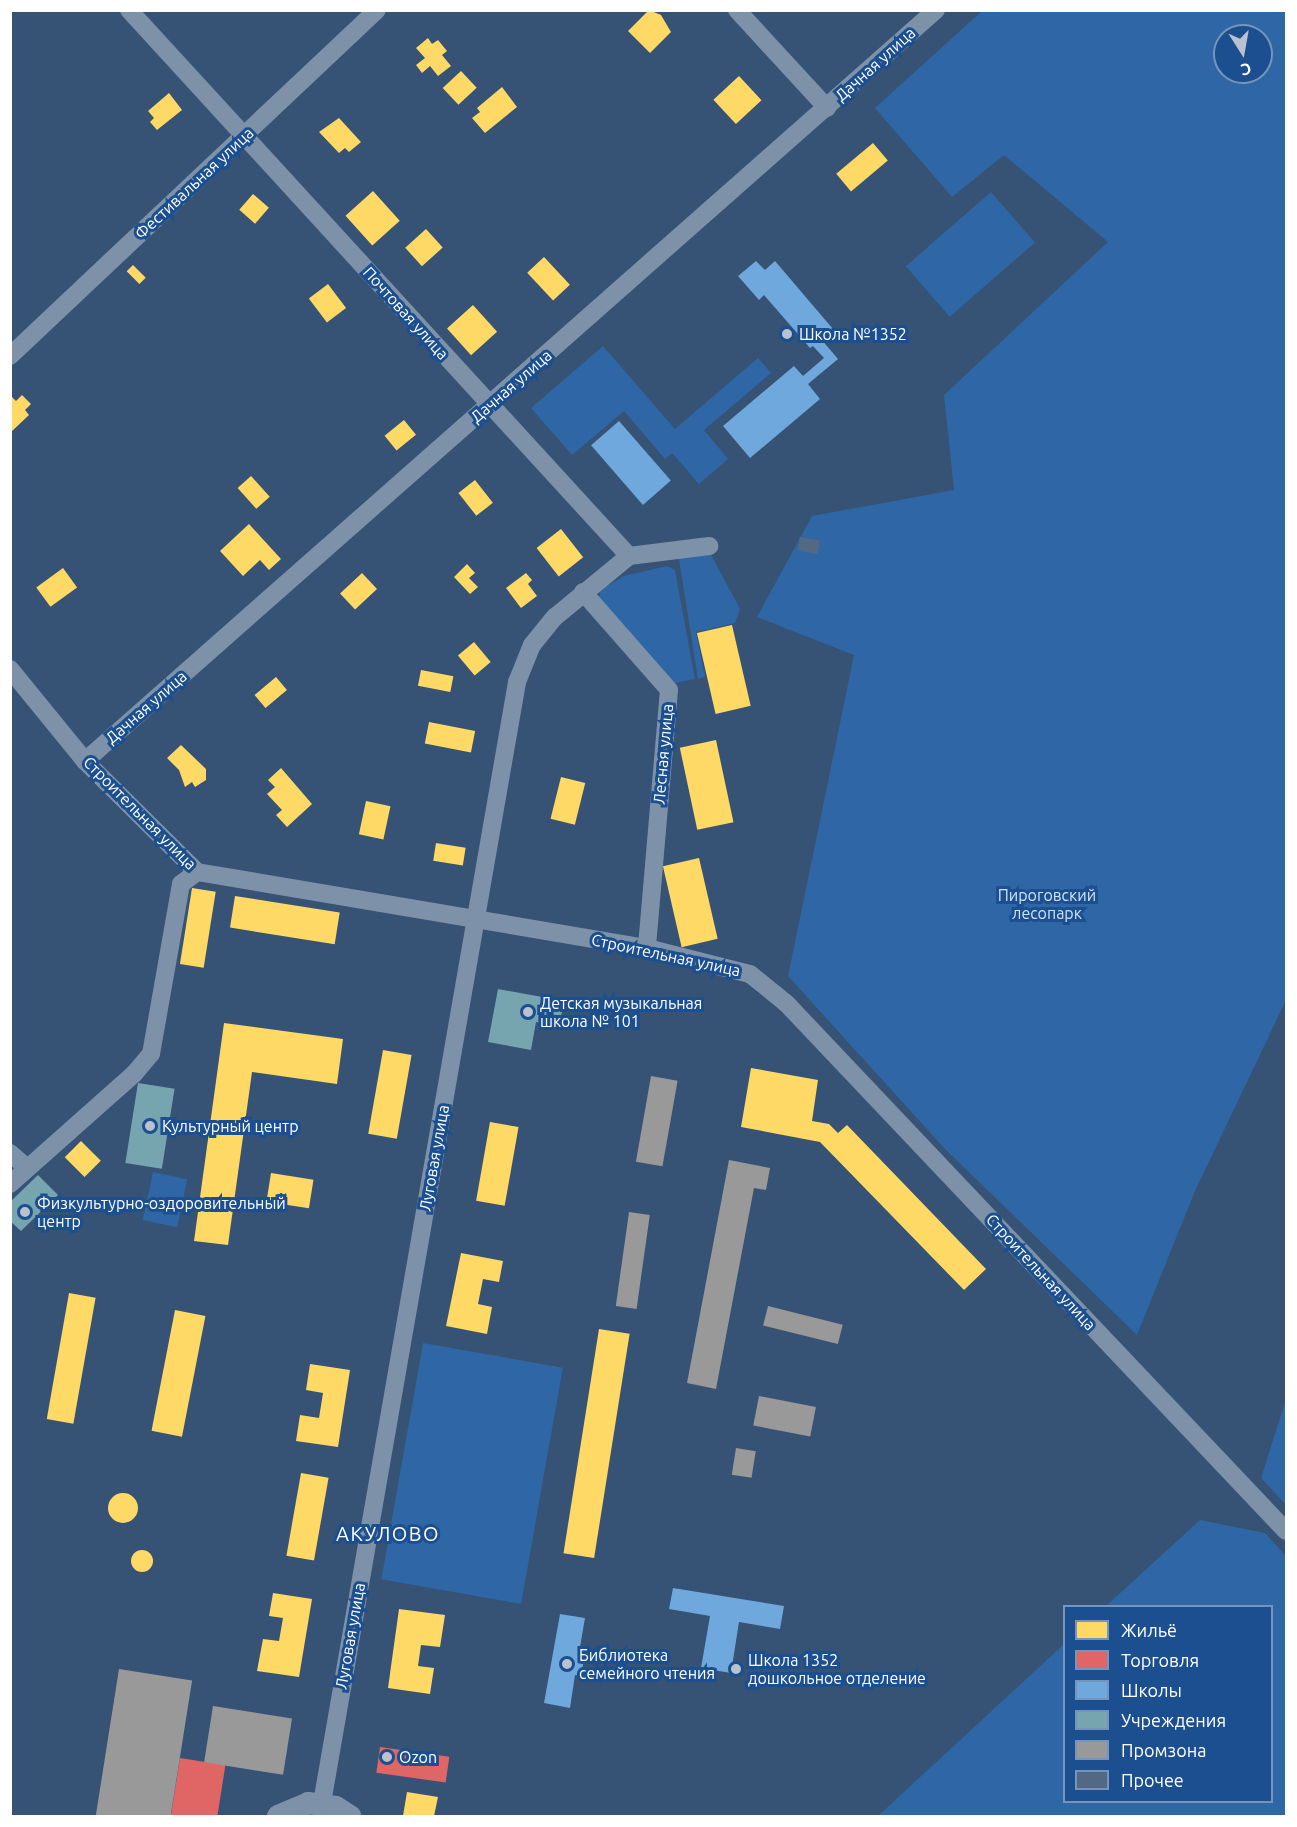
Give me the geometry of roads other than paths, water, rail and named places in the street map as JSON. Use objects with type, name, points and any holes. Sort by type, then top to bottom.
[{"type":"street","name":"Почтовая улица","points":[[129,10],[629,556]]},
{"type":"street","name":"Фестивальная улица","points":[[10,356],[377,10]]},
{"type":"street","points":[[737,10],[826,108]]},
{"type":"street","name":"Дачная улица","points":[[86,761],[936,10]]},
{"type":"street","points":[[629,556],[709,546]]},
{"type":"street","name":"Луговая улица","points":[[322,1803],[517,682],[532,645],[555,617],[629,556]]},
{"type":"street","name":"Лесная улица","points":[[584,592],[669,690],[647,948]]},
{"type":"street","name":"Строительная улица","points":[[10,669],[86,761],[197,872],[647,948],[750,974],[786,1003],[1287,1531]]},
{"type":"street","points":[[10,1184],[134,1074],[151,1054],[181,884],[197,872]]},
{"type":"street","points":[[10,1152],[27,1168]]},
{"type":"street","points":[[278,1816],[295,1806],[322,1803],[350,1816]]},
{"type":"place","name":"Школа №1352","points":[[787,334]]},
{"type":"place","name":"Детская музыкальная школа № 101","points":[[528,1012]]},
{"type":"place","name":"Культурный центр","points":[[150,1126]]},
{"type":"place","name":"Физкультурно-оздоровительный центр","points":[[25,1212]]},
{"type":"place","name":"Библиотека семейного чтения","points":[[567,1664]]},
{"type":"place","name":"Школа 1352 дошкольное отделение","points":[[736,1669]]},
{"type":"place","name":"Ozon","points":[[387,1757]]},
{"type":"district","name":"АКУЛОВО","points":[[388,1533]]},
{"type":"park label","name":"Пироговский лесопарк","points":[[1047,904]]}]
